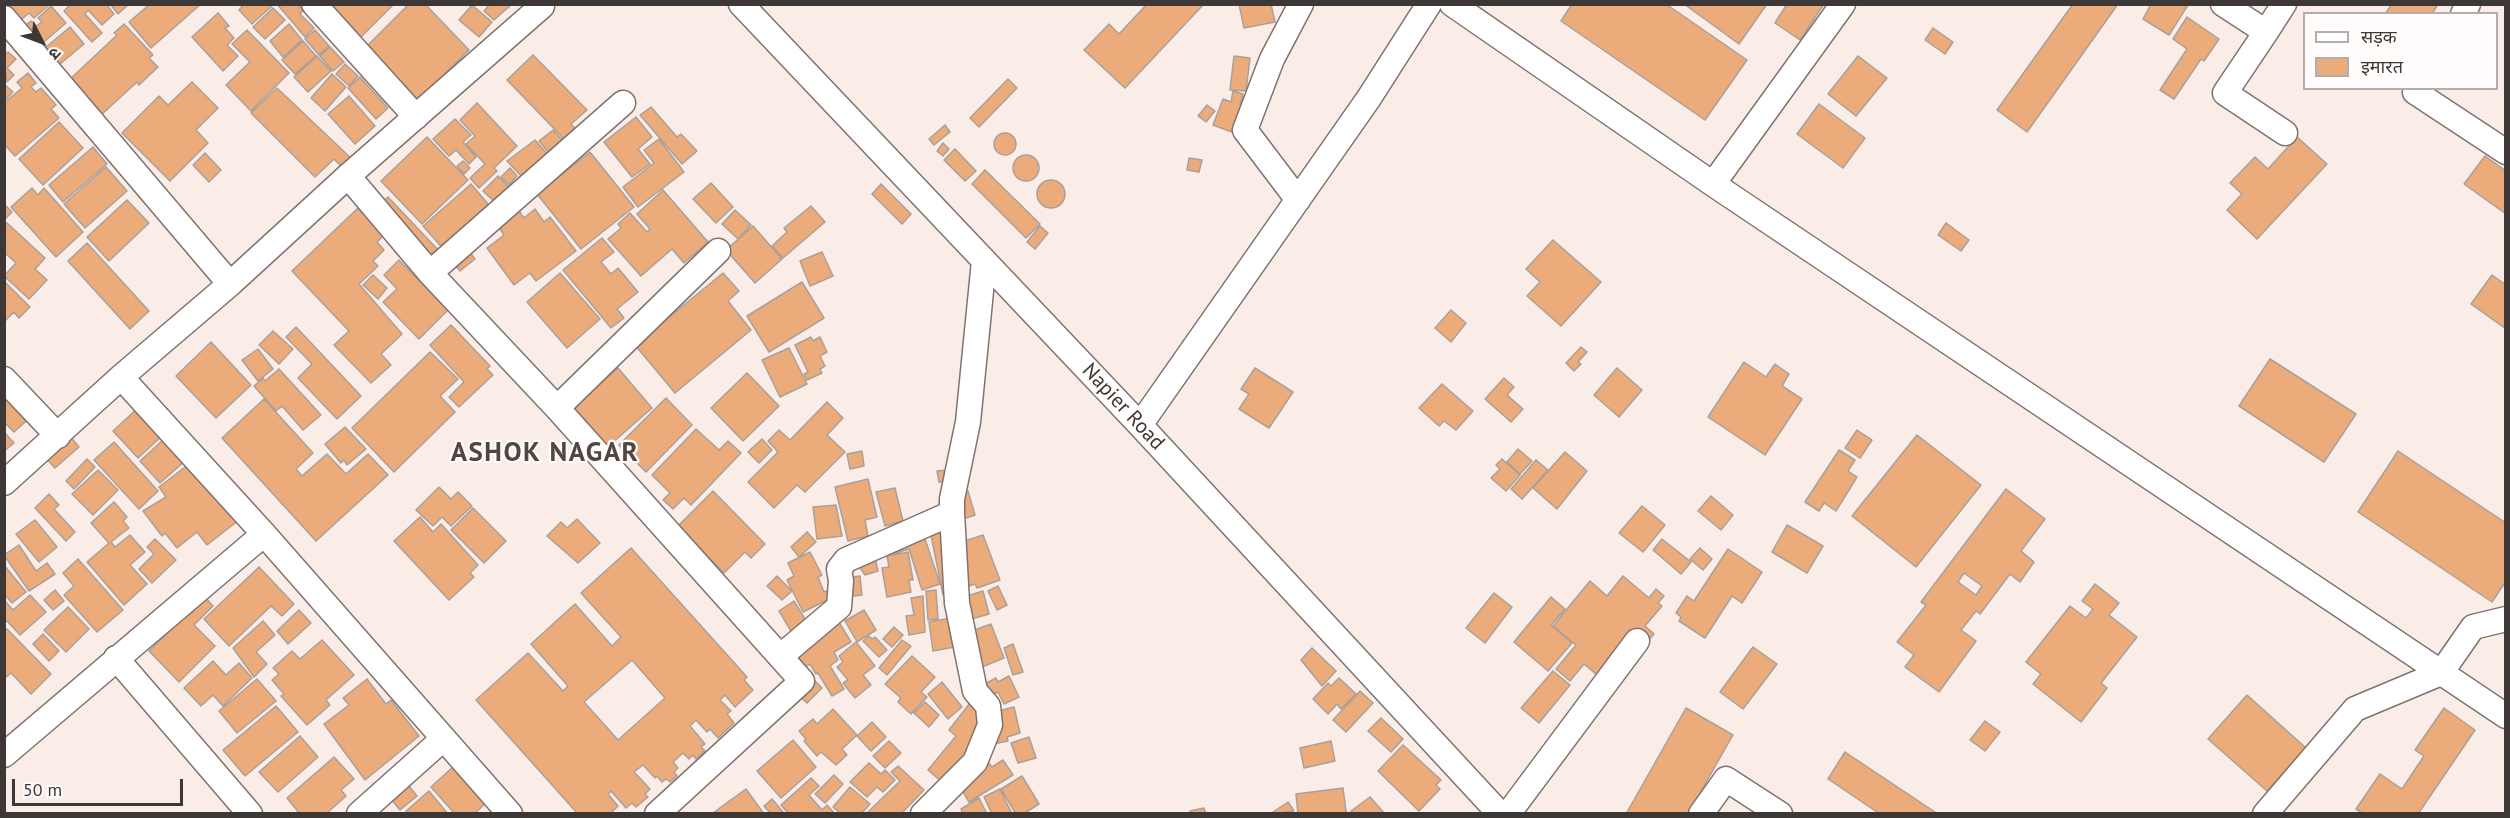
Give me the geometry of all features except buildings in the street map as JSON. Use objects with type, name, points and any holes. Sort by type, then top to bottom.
[{"type":"street","points":[[314,4],[416,117]]},
{"type":"street","name":"Napier Road","points":[[741,4],[1140,425],[1500,813]]},
{"type":"street","points":[[1298,200],[1245,130],[1272,59],[1301,4]]},
{"type":"street","points":[[1140,425],[1369,98],[1429,4]]},
{"type":"street","points":[[1452,4],[1713,184],[2505,716]]},
{"type":"street","points":[[1713,184],[1843,4]]},
{"type":"street","points":[[2223,4],[2266,32]]},
{"type":"street","points":[[2284,4],[2224,93],[2285,133]]},
{"type":"street","points":[[4,483],[542,6]]},
{"type":"street","points":[[4,18],[230,284]]},
{"type":"street","points":[[2416,90],[2415,92],[2505,152]]},
{"type":"street","points":[[430,273],[623,103]]},
{"type":"street","points":[[348,176],[430,273],[557,408],[802,681],[657,813]]},
{"type":"street","points":[[557,408],[718,251]]},
{"type":"street","points":[[923,813],[975,762],[990,725],[988,706],[975,691],[957,603],[952,513],[952,499],[969,422],[984,261]]},
{"type":"street","points":[[121,377],[264,534],[510,813]]},
{"type":"street","points":[[4,379],[58,436]]},
{"type":"street","points":[[781,656],[839,608],[841,581],[839,569],[846,560],[952,513]]},
{"type":"street","points":[[4,755],[264,534]]},
{"type":"street","points":[[2265,813],[2355,709],[2441,673],[2473,627],[2505,619]]},
{"type":"street","points":[[1508,813],[1637,641]]},
{"type":"street","points":[[116,658],[250,813]]},
{"type":"street","points":[[359,813],[443,739]]},
{"type":"street","points":[[1701,813],[1726,779],[1780,813]]},
{"type":"district","name":"ASHOK NAGAR","points":[[545,453]]}]
